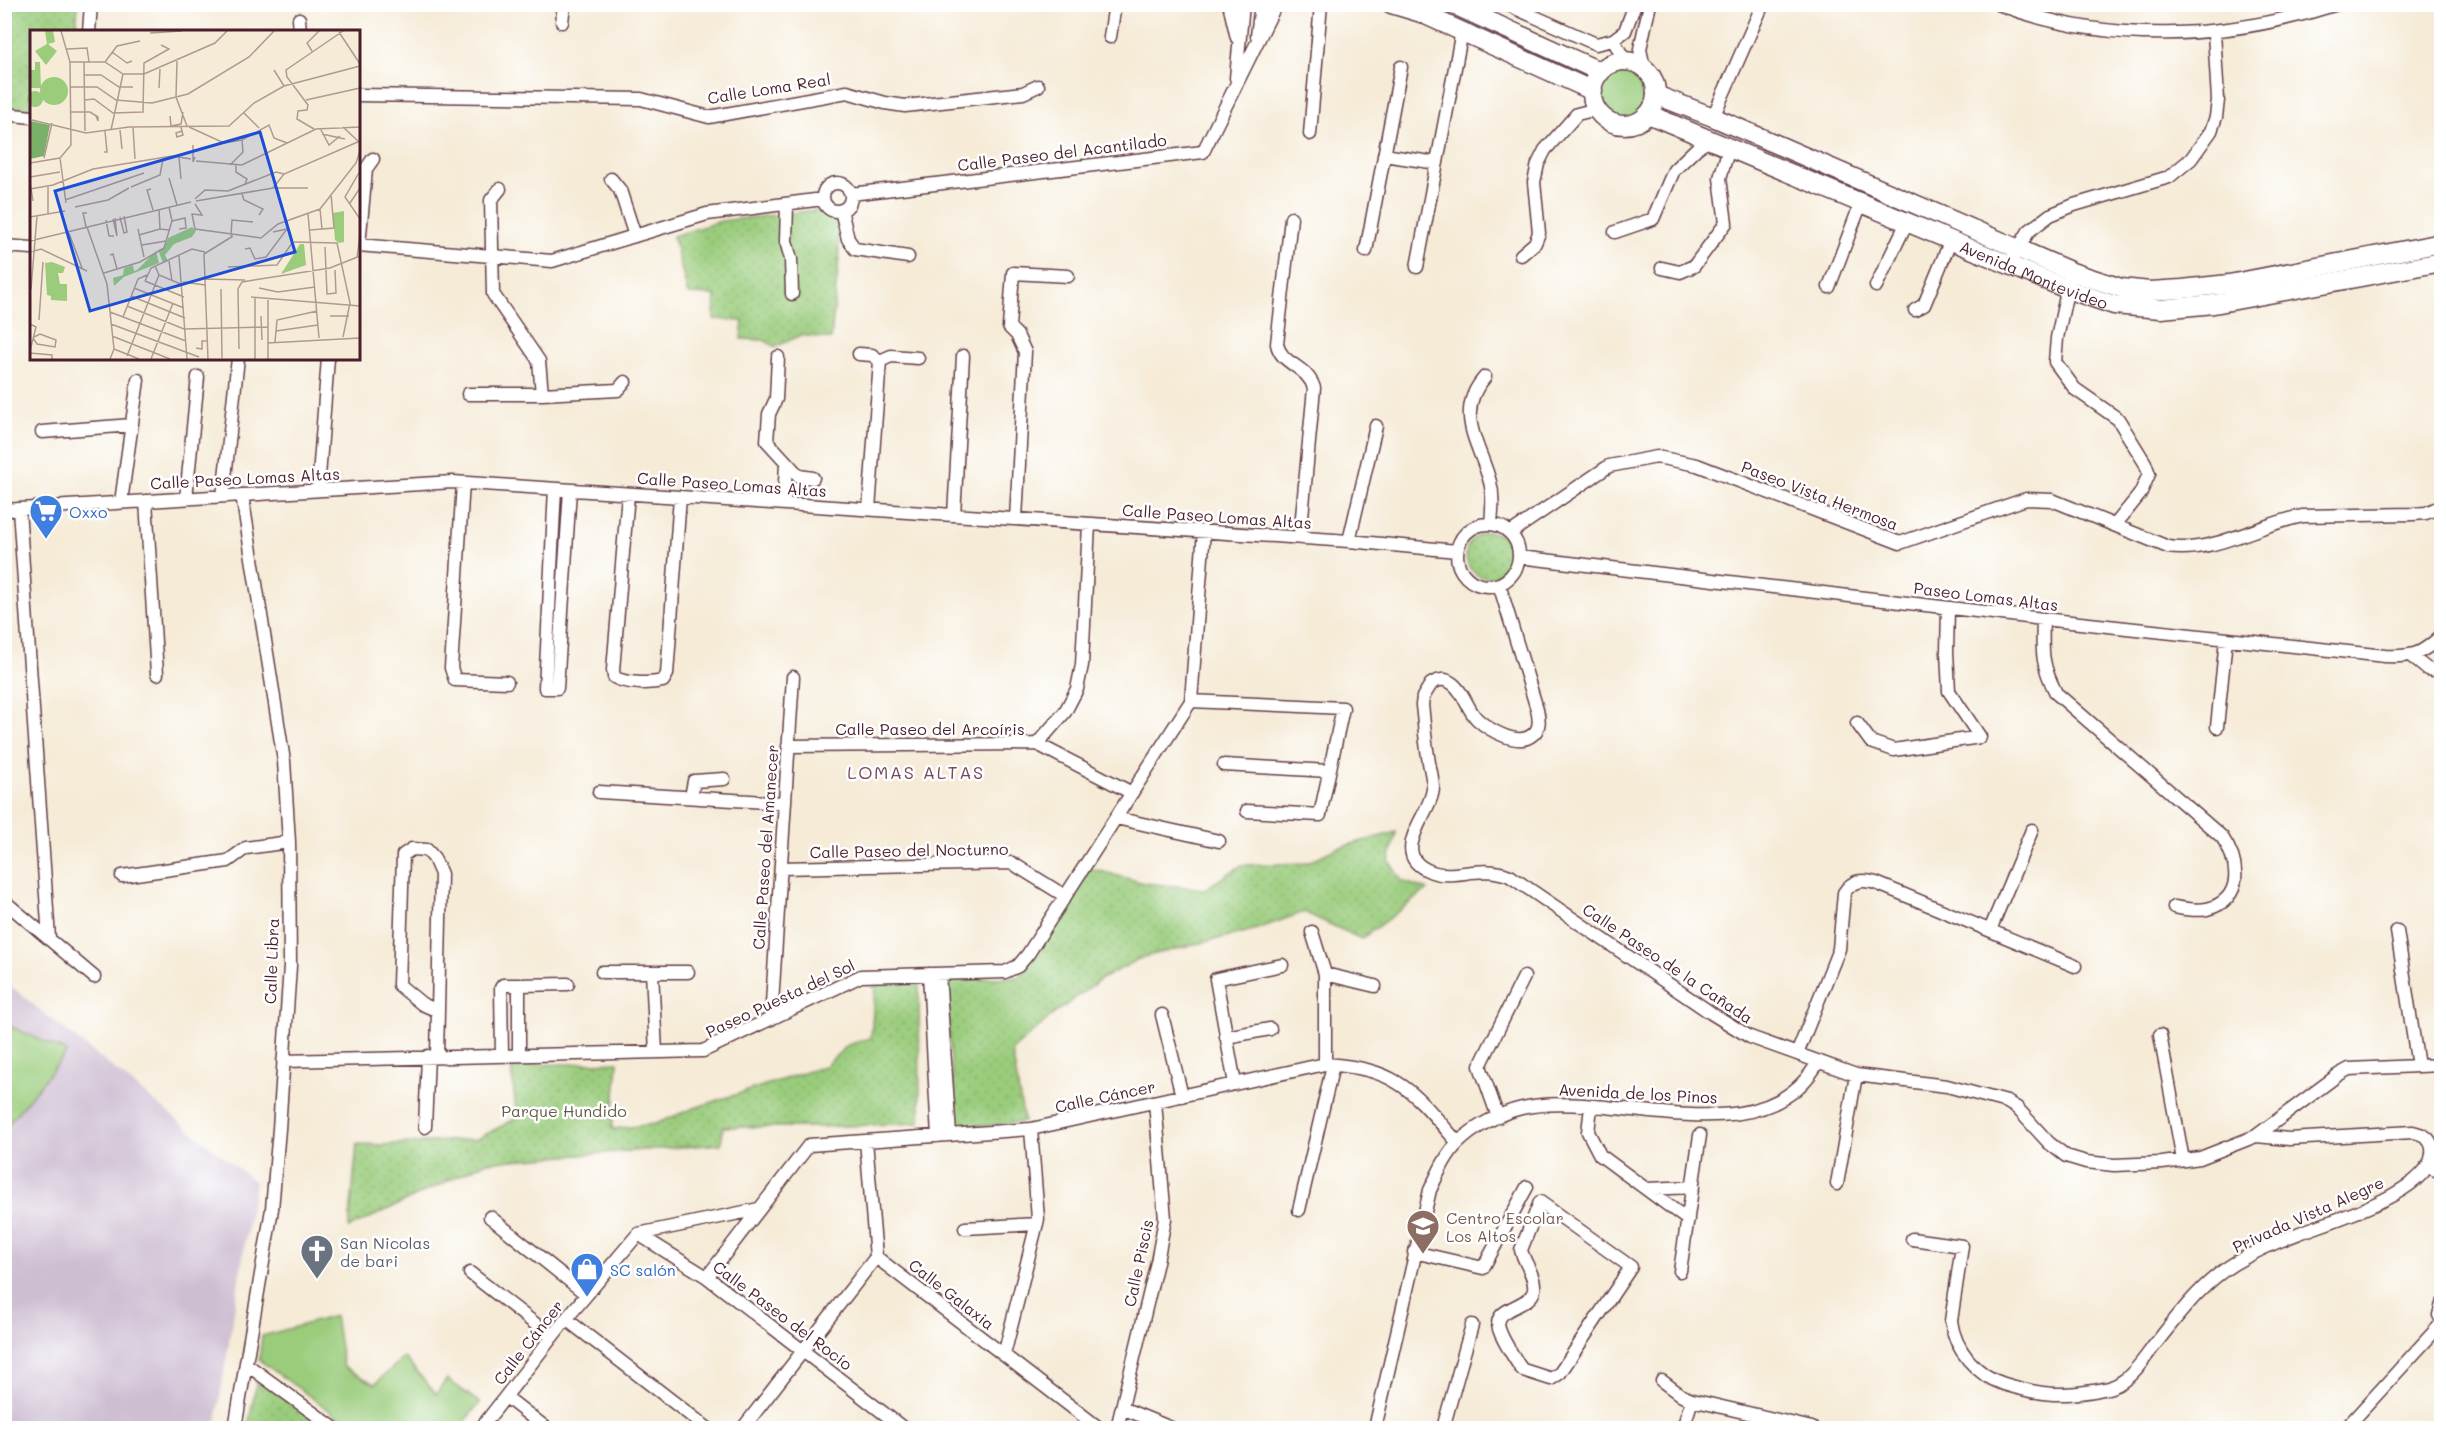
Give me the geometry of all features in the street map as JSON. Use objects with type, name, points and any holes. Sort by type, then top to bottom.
[{"type":"street","points":[[89,30],[91,4]]},
{"type":"street","points":[[562,22],[564,4]]},
{"type":"street","points":[[1110,37],[1115,4]]},
{"type":"street","name":"Calle Paseo del Acantilado","points":[[1229,4],[1239,48]]},
{"type":"street","name":"Calle Paseo del Acantilado","points":[[1235,85],[1243,4]]},
{"type":"street","name":"Calle Paseo del Acantilado","points":[[1256,46],[1261,4]]},
{"type":"street","name":"Calle Paseo del Acantilado","points":[[851,194],[1203,152],[1276,4]]},
{"type":"street","points":[[1310,134],[1321,4]]},
{"type":"street","points":[[1391,4],[1421,13],[1593,91]]},
{"type":"street","points":[[1506,4],[1596,44],[1613,40],[1625,31],[1634,7]]},
{"type":"street","points":[[1644,68],[1626,62],[1608,66],[1601,72],[1593,91],[1597,109],[1603,117],[1621,125],[1631,124],[1648,114],[1656,95],[1653,80],[1644,68],[1640,49],[1650,4]]},
{"type":"street","points":[[1713,117],[1763,4]]},
{"type":"street","points":[[1998,4],[2012,10],[2110,32],[2132,34],[2214,32],[2301,16],[2337,4]]},
{"type":"street","points":[[1460,6],[1601,72]]},
{"type":"street","points":[[1417,267],[1462,31]]},
{"type":"street","points":[[2013,256],[2029,231],[2056,212],[2169,177],[2191,159],[2211,131],[2216,117],[2218,100],[2214,32]]},
{"type":"street","points":[[1613,40],[1626,62]]},
{"type":"street","points":[[1366,251],[1401,67]]},
{"type":"street","name":"Calle Loma Real","points":[[360,95],[641,99],[709,117],[847,92],[885,103],[906,106],[1023,93],[1038,86]]},
{"type":"street","name":"Avenida Montevideo","points":[[1656,95],[1713,117],[2069,280],[2135,290],[2213,295],[2387,263],[2442,262]]},
{"type":"street","points":[[1521,255],[1535,243],[1539,233],[1534,182],[1538,164],[1545,150],[1577,114],[1597,109]]},
{"type":"street","points":[[4,114],[30,117]]},
{"type":"street","name":"Avenida Montevideo","points":[[1648,114],[1951,240],[2013,256]]},
{"type":"street","points":[[1615,232],[1653,219],[1674,170],[1698,147],[1710,140]]},
{"type":"street","points":[[1662,268],[1680,272],[1694,266],[1726,223],[1720,178],[1729,148]]},
{"type":"street","points":[[1384,155],[1437,163]]},
{"type":"street","points":[[360,234],[366,169],[373,159]]},
{"type":"street","points":[[611,179],[620,190],[634,236]]},
{"type":"street","points":[[837,183],[844,185],[851,194],[848,205],[841,210],[831,209],[823,199],[826,188],[837,183]]},
{"type":"street","points":[[500,189],[491,200],[493,294],[539,361],[542,394]]},
{"type":"street","points":[[360,245],[552,261],[707,214],[823,199]]},
{"type":"street","points":[[1829,287],[1861,203]]},
{"type":"street","points":[[787,204],[786,241],[791,259],[792,294]]},
{"type":"street","points":[[841,210],[848,239],[855,249],[908,258]]},
{"type":"street","points":[[1291,218],[1277,344],[1279,352],[1284,357],[1311,377],[1314,388],[1300,538]]},
{"type":"street","points":[[1876,286],[1907,222]]},
{"type":"street","points":[[1915,310],[1924,305],[1951,240]]},
{"type":"street","name":"Avenida Montevideo","points":[[2387,263],[2442,243]]},
{"type":"street","points":[[4,246],[30,248]]},
{"type":"street","points":[[1016,519],[1025,352],[1017,335],[1009,327],[1013,273],[1068,276]]},
{"type":"street","points":[[2069,280],[2057,338],[2055,362],[2075,390],[2118,419],[2132,438],[2149,474],[2140,494],[2115,525]]},
{"type":"street","points":[[859,354],[872,355],[880,361]]},
{"type":"street","points":[[880,361],[891,356],[918,358]]},
{"type":"street","points":[[954,515],[963,356]]},
{"type":"street","points":[[778,357],[776,399],[769,414],[767,441],[799,476],[813,478]]},
{"type":"street","points":[[223,496],[238,360]]},
{"type":"street","points":[[318,490],[328,360]]},
{"type":"street","points":[[869,509],[880,361]]},
{"type":"street","points":[[186,498],[198,377]]},
{"type":"street","points":[[1485,377],[1470,399],[1470,416],[1471,429],[1492,492],[1491,524]]},
{"type":"street","points":[[121,502],[138,380]]},
{"type":"street","points":[[468,394],[542,394],[618,390],[625,382]]},
{"type":"street","points":[[42,432],[132,425]]},
{"type":"street","points":[[1349,541],[1376,426]]},
{"type":"street","name":"Paseo Vista Hermosa","points":[[1510,532],[1609,466],[1657,457],[1697,465],[1894,542],[1906,542],[2032,498],[2052,500],[2168,547],[2183,549],[2201,548],[2285,519],[2303,516],[2413,514],[2426,513],[2442,506]]},
{"type":"street","points":[[784,504],[786,463]]},
{"type":"street","points":[[463,483],[451,668],[455,680],[507,682]]},
{"type":"street","name":"Calle Paseo Lomas Altas","points":[[4,510],[463,483],[1204,531],[1457,551]]},
{"type":"street","points":[[555,489],[545,688],[557,688],[570,490]]},
{"type":"street","points":[[628,494],[612,670],[614,677],[620,681],[657,683],[663,681],[667,674],[680,497]]},
{"type":"street","name":"Calle Libra","points":[[235,1428],[273,1199],[290,966],[289,842],[284,761],[242,495]]},
{"type":"street","points":[[146,501],[157,674]]},
{"type":"street","points":[[19,509],[49,938]]},
{"type":"street","points":[[1037,744],[1065,712],[1077,689],[1082,665],[1089,524]]},
{"type":"street","points":[[1491,524],[1510,532],[1516,540],[1519,557],[1513,574],[1499,584],[1488,586],[1469,579],[1458,562],[1457,551],[1465,534],[1473,528],[1491,524]]},
{"type":"street","name":"Paseo Puesta del Sol","points":[[283,1061],[703,1051],[861,976],[1005,972],[1018,966],[1028,954],[1191,701],[1204,531]]},
{"type":"street","name":"Paseo Lomas Altas","points":[[1519,557],[2043,620],[2385,656],[2411,656]]},
{"type":"street","name":"Calle Paseo de la Cañada","points":[[1499,584],[1537,709],[1539,724],[1536,732],[1530,738],[1514,739],[1477,718],[1458,688],[1451,683],[1444,680],[1431,684],[1423,698],[1422,705],[1433,788],[1413,835],[1411,848],[1417,862],[1437,873],[1490,870],[1510,876],[1738,1031],[1856,1076],[1947,1086],[2007,1102],[2017,1108],[2049,1143],[2066,1156],[2114,1166],[2200,1158],[2256,1136],[2349,1069],[2442,1065]]},
{"type":"street","points":[[1857,723],[1871,742],[1894,750],[1980,737],[1949,690],[1948,608]]},
{"type":"street","points":[[2043,620],[2042,657],[2046,673],[2056,693],[2222,837],[2231,850],[2236,880],[2230,893],[2220,902],[2208,908],[2193,910],[2174,907]]},
{"type":"street","points":[[2442,635],[2428,648],[2411,656],[2427,669],[2442,671]]},
{"type":"street","points":[[2217,727],[2226,639]]},
{"type":"street","name":"Calle Paseo del Amanecer","points":[[771,1019],[793,677]]},
{"type":"street","points":[[1191,701],[1343,708],[1320,815],[1247,811]]},
{"type":"street","name":"Calle Paseo del Arcoíris","points":[[788,746],[1037,744],[1132,794]]},
{"type":"street","points":[[1224,765],[1329,771]]},
{"type":"street","points":[[691,797],[694,781],[724,779]]},
{"type":"street","points":[[599,792],[785,802]]},
{"type":"street","points":[[1116,818],[1219,841]]},
{"type":"street","points":[[1990,930],[2032,830]]},
{"type":"street","points":[[122,876],[228,861],[246,848],[289,842]]},
{"type":"street","points":[[425,1127],[436,1010],[441,874],[434,858],[427,850],[412,849],[403,855],[399,985],[422,1004],[436,1010]]},
{"type":"street","name":"Calle Paseo del Nocturno","points":[[781,868],[1012,862],[1065,896]]},
{"type":"street","points":[[1797,1054],[1839,949],[1844,893],[1848,886],[1856,881],[1865,880],[1876,883],[2075,966]]},
{"type":"street","points":[[4,901],[94,977]]},
{"type":"street","points":[[2397,931],[2418,1066]]},
{"type":"street","points":[[1299,1210],[1329,1065],[1325,974],[1312,932]]},
{"type":"street","points":[[1235,1084],[1216,980],[1282,965]]},
{"type":"street","points":[[602,972],[688,972]]},
{"type":"street","points":[[652,972],[656,1052]]},
{"type":"street","points":[[934,974],[944,1135]]},
{"type":"street","points":[[1325,974],[1376,986]]},
{"type":"street","points":[[1498,1117],[1480,1066],[1524,977]]},
{"type":"street","points":[[502,1055],[501,988],[503,985],[568,984]]},
{"type":"street","points":[[519,985],[519,1054]]},
{"type":"street","points":[[1162,1015],[1182,1096]]},
{"type":"street","points":[[1227,1037],[1270,1029]]},
{"type":"street","points":[[2160,1035],[2183,1160]]},
{"type":"street","name":"Avenida de los Pinos","points":[[1375,1428],[1430,1190],[1442,1166],[1458,1143],[1498,1117],[1521,1108],[1555,1104],[1719,1115],[1748,1112],[1769,1107],[1792,1093],[1810,1077],[1818,1062]]},
{"type":"street","name":"Calle Cáncer","points":[[707,1277],[808,1145],[1031,1129],[1329,1065],[1368,1069],[1407,1088],[1458,1143]]},
{"type":"street","points":[[1836,1184],[1856,1076]]},
{"type":"street","name":"Calle Piscis","points":[[1117,1428],[1157,1262],[1165,1219],[1155,1102]]},
{"type":"street","points":[[1591,1107],[1588,1132],[1600,1155],[1688,1220]]},
{"type":"street","points":[[1004,1355],[1037,1224],[1031,1129]]},
{"type":"street","points":[[2256,1136],[2289,1139],[2413,1132],[2427,1137],[2431,1142],[2432,1154],[2427,1166],[2442,1173]]},
{"type":"street","points":[[1680,1271],[1700,1136]]},
{"type":"street","points":[[743,1428],[876,1257],[866,1141]]},
{"type":"street","name":"Privada Vista Alegre","points":[[1911,1239],[1962,1246],[1951,1321],[1952,1330],[1962,1352],[1975,1367],[2001,1383],[2039,1394],[2067,1395],[2112,1387],[2124,1381],[2197,1292],[2219,1273],[2296,1234],[2377,1204],[2401,1190],[2427,1166]]},
{"type":"street","points":[[1414,1252],[1483,1268],[1527,1187]]},
{"type":"street","points":[[1647,1189],[1694,1188]]},
{"type":"street","points":[[1543,1202],[1631,1267],[1560,1373],[1551,1379],[1520,1367],[1499,1330],[1498,1323],[1505,1311],[1533,1295],[1534,1281],[1521,1250],[1539,1204],[1543,1202]]},
{"type":"street","points":[[638,1234],[759,1209]]},
{"type":"street","points":[[490,1217],[586,1294]]},
{"type":"street","points":[[965,1228],[1037,1224]]},
{"type":"street","name":"Calle Cáncer","points":[[481,1428],[586,1294],[638,1234]]},
{"type":"street","name":"Calle Paseo del Rocío","points":[[638,1234],[707,1277],[903,1428]]},
{"type":"street","name":"Calle Galaxia","points":[[876,1257],[1099,1428]]},
{"type":"street","points":[[470,1273],[552,1337]]},
{"type":"street","points":[[2346,1428],[2442,1322],[2439,1315],[2442,1304]]},
{"type":"street","points":[[566,1319],[707,1428]]},
{"type":"street","points":[[1443,1428],[1472,1325]]},
{"type":"street","points":[[246,1364],[334,1428]]},
{"type":"street","points":[[1662,1381],[1682,1396],[1692,1400],[1812,1428]]},
{"type":"street","points":[[506,1397],[546,1428]]},
{"type":"street","points":[[1683,1428],[1692,1400]]},
{"type":"street","points":[[1122,1408],[1171,1428]]},
{"type":"shaded area","points":[[4,981],[255,1182],[215,1428],[5,1428]]},
{"type":"green space","points":[[5,4],[78,5],[76,30],[30,30],[30,110],[5,107]]},
{"type":"green space","points":[[1618,65],[1630,65],[1645,73],[1653,88],[1653,100],[1645,115],[1630,123],[1618,123],[1603,115],[1595,100],[1595,88],[1603,73]]},
{"type":"green space","points":[[816,210],[838,216],[839,258],[831,339],[801,335],[775,347],[764,340],[741,339],[743,321],[714,319],[715,295],[688,294],[673,236],[721,221]]},
{"type":"green space","points":[[1489,532],[1505,539],[1512,555],[1505,571],[1489,578],[1473,571],[1466,555],[1473,539]]},
{"type":"green space","points":[[1396,832],[1389,861],[1402,881],[1427,890],[1361,939],[1304,912],[1254,930],[1143,957],[1101,979],[1050,1017],[1012,1051],[1024,1122],[956,1128],[945,979],[1019,977],[1090,868],[1144,883],[1205,889],[1242,865],[1306,863],[1337,848]]},
{"type":"green space","name":"Parque Hundido","points":[[919,981],[920,1123],[819,1127],[723,1127],[721,1144],[487,1162],[349,1228],[357,1144],[382,1145],[477,1139],[517,1118],[511,1066],[618,1062],[612,1129],[655,1124],[694,1108],[825,1066],[848,1045],[871,1038],[875,985]]},
{"type":"green space","points":[[5,1024],[67,1052],[5,1128]]},
{"type":"green space","points":[[335,1316],[343,1367],[375,1384],[404,1357],[436,1394],[447,1379],[480,1403],[459,1428],[354,1428],[259,1360],[262,1336]]},
{"type":"green space","points":[[257,1379],[325,1428],[248,1428]]},
{"type":"place","name":"Oxxo","points":[[46,540]]},
{"type":"place","name":"Centro Escolar Los Altos","points":[[1423,1255]]},
{"type":"place","name":"San Nicolas de bari","points":[[317,1280]]},
{"type":"place","name":"SC salón","points":[[587,1298]]},
{"type":"district","name":"LOMAS ALTAS","points":[[916,772]]}]
